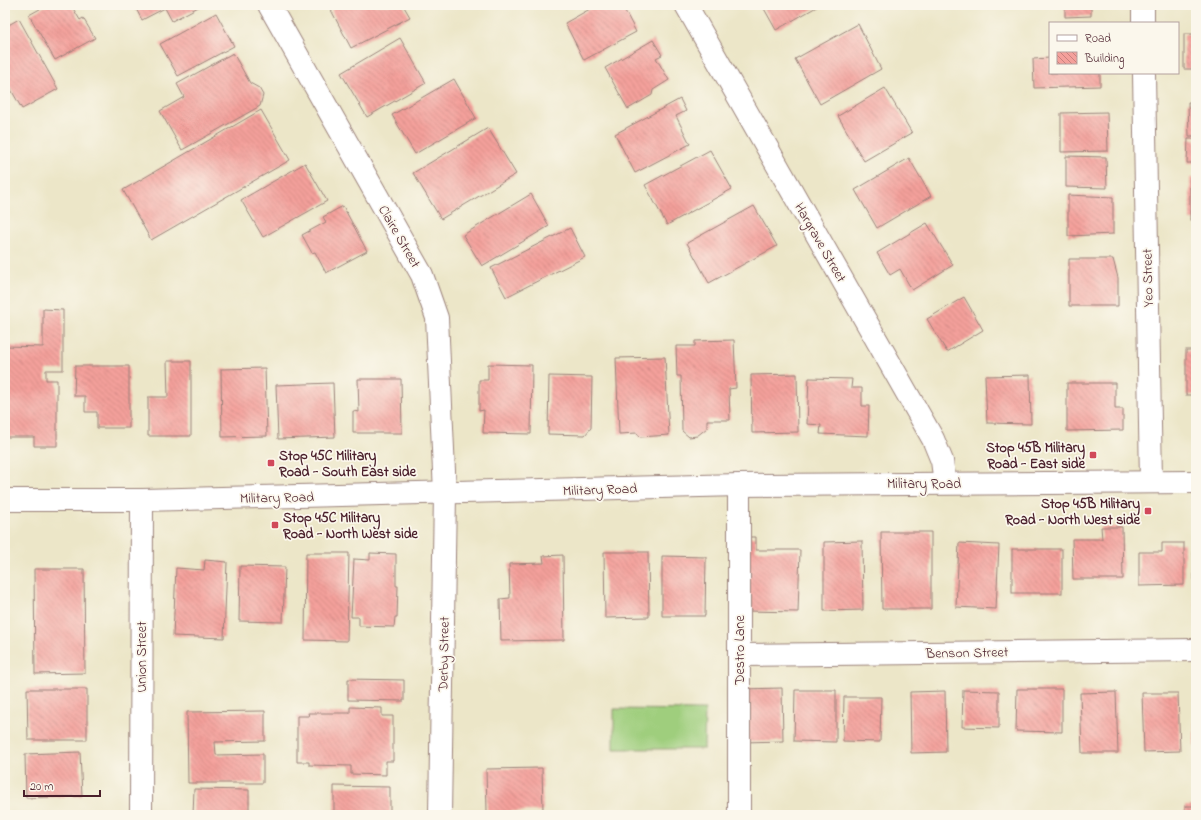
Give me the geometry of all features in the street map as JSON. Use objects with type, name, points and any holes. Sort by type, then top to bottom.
[{"type":"street","name":"Claire Street","points":[[269,5],[422,275],[437,318],[445,493]]},
{"type":"street","name":"Hargrave Street","points":[[686,5],[933,439],[942,461],[945,483]]},
{"type":"street","points":[[1142,5],[1143,22]]},
{"type":"street","name":"Yeo Street","points":[[1144,74],[1151,482]]},
{"type":"street","name":"Military Road","points":[[5,500],[142,500],[739,485],[1196,482]]},
{"type":"street","name":"Destro Lane","points":[[739,485],[739,815]]},
{"type":"street","name":"Derby Street","points":[[440,815],[445,493]]},
{"type":"street","name":"Union Street","points":[[141,815],[142,500]]},
{"type":"street","name":"Benson Street","points":[[739,655],[1196,650]]},
{"type":"green space","points":[[614,709],[705,710],[704,749],[614,749]]},
{"type":"building","points":[[47,5],[71,5],[80,20],[83,18],[95,38],[55,60],[29,15]]},
{"type":"building","points":[[134,5],[202,5],[172,21],[165,8],[142,20]]},
{"type":"building","points":[[340,5],[403,5],[410,17],[351,48],[331,10]]},
{"type":"building","points":[[597,5],[622,5],[636,32],[584,60],[565,23]]},
{"type":"building","points":[[762,5],[820,5],[776,30]]},
{"type":"building","points":[[1065,5],[1091,5],[1091,16],[1065,17]]},
{"type":"building","points":[[216,13],[234,46],[178,76],[160,44]]},
{"type":"building","points":[[19,19],[58,89],[22,109],[5,79],[5,27]]},
{"type":"building","points":[[858,24],[881,69],[820,104],[795,59]]},
{"type":"building","points":[[1184,34],[1196,34],[1196,69],[1184,69]]},
{"type":"building","points":[[400,38],[426,83],[367,117],[341,73]]},
{"type":"building","points":[[653,40],[662,55],[656,58],[669,80],[653,90],[652,95],[628,109],[605,68]]},
{"type":"building","points":[[233,53],[250,83],[259,88],[263,95],[260,106],[182,150],[160,111],[184,97],[177,84]]},
{"type":"building","points":[[1049,58],[1049,74],[1100,74],[1100,86],[1034,88],[1033,59]]},
{"type":"building","points":[[454,79],[476,118],[415,154],[392,115]]},
{"type":"building","points":[[885,88],[912,133],[864,161],[838,116]]},
{"type":"building","points":[[680,99],[686,111],[676,116],[690,144],[635,173],[615,134]]},
{"type":"building","points":[[1188,102],[1196,102],[1196,136],[1189,136]]},
{"type":"building","points":[[261,110],[290,160],[151,240],[123,190]]},
{"type":"building","points":[[1107,112],[1108,151],[1061,152],[1061,113]]},
{"type":"building","points":[[488,128],[516,174],[441,219],[413,173]]},
{"type":"building","points":[[1188,139],[1196,139],[1196,163],[1187,163]]},
{"type":"building","points":[[710,150],[732,189],[667,225],[645,185]]},
{"type":"building","points":[[1066,156],[1106,157],[1107,188],[1066,187]]},
{"type":"building","points":[[909,158],[931,196],[877,228],[855,190]]},
{"type":"building","points":[[305,163],[327,201],[263,237],[241,200]]},
{"type":"building","points":[[1190,178],[1196,178],[1196,220],[1190,220]]},
{"type":"building","points":[[531,194],[549,226],[482,266],[463,235]]},
{"type":"building","points":[[1068,195],[1113,197],[1113,234],[1068,236]]},
{"type":"building","points":[[343,206],[367,251],[326,273],[315,252],[312,253],[302,235],[326,222],[323,217]]},
{"type":"building","points":[[754,206],[777,246],[709,283],[687,243]]},
{"type":"building","points":[[927,223],[953,265],[912,290],[900,269],[890,275],[877,253]]},
{"type":"building","points":[[570,228],[585,257],[506,297],[491,268]]},
{"type":"building","points":[[1069,259],[1113,259],[1118,278],[1118,306],[1069,306]]},
{"type":"building","points":[[964,297],[983,330],[947,352],[927,319]]},
{"type":"building","points":[[43,309],[63,310],[63,370],[46,370],[46,380],[57,380],[57,446],[34,446],[34,437],[5,437],[5,346],[43,347]]},
{"type":"building","points":[[734,340],[736,388],[729,389],[730,420],[707,420],[707,428],[697,436],[689,437],[682,431],[681,376],[677,376],[676,346],[695,346],[695,341]]},
{"type":"building","points":[[1186,350],[1196,350],[1196,395],[1186,395]]},
{"type":"building","points":[[665,357],[669,435],[640,437],[637,433],[619,434],[616,358]]},
{"type":"building","points":[[167,361],[191,361],[191,436],[148,436],[148,397],[168,397]]},
{"type":"building","points":[[488,364],[532,365],[531,434],[483,433],[484,410],[479,411],[479,380],[488,380]]},
{"type":"building","points":[[75,366],[129,366],[129,428],[97,428],[97,412],[85,412],[85,396],[74,396]]},
{"type":"building","points":[[265,368],[267,436],[222,437],[221,369]]},
{"type":"building","points":[[797,374],[798,432],[752,433],[751,375]]},
{"type":"building","points":[[1030,375],[1031,424],[987,423],[985,376]]},
{"type":"building","points":[[549,376],[592,377],[591,428],[585,435],[548,434]]},
{"type":"building","points":[[809,378],[852,379],[851,388],[862,388],[862,406],[869,406],[868,436],[820,434],[821,425],[807,424]]},
{"type":"building","points":[[358,379],[401,379],[402,433],[353,433],[353,411],[359,412]]},
{"type":"building","points":[[333,383],[335,437],[278,439],[276,385]]},
{"type":"building","points":[[1067,383],[1115,383],[1115,409],[1123,409],[1123,430],[1067,431]]},
{"type":"building","points":[[1101,527],[1122,527],[1123,579],[1073,579],[1072,539],[1102,539]]},
{"type":"building","points":[[881,532],[931,532],[931,609],[882,609]]},
{"type":"building","points":[[746,537],[756,537],[756,550],[800,550],[798,612],[746,611]]},
{"type":"building","points":[[862,541],[863,610],[824,611],[824,542]]},
{"type":"building","points":[[959,543],[999,545],[996,609],[956,607]]},
{"type":"building","points":[[1162,543],[1184,543],[1184,585],[1139,586],[1139,552],[1162,552]]},
{"type":"building","points":[[1193,543],[1196,543],[1196,607],[1195,607]]},
{"type":"building","points":[[1012,549],[1062,549],[1062,593],[1012,593]]},
{"type":"building","points":[[604,552],[648,552],[649,617],[605,618]]},
{"type":"building","points":[[306,553],[349,553],[347,641],[305,640]]},
{"type":"building","points":[[370,553],[396,554],[396,586],[398,586],[397,617],[395,617],[394,627],[359,626],[359,617],[351,617],[354,559],[370,560]]},
{"type":"building","points":[[563,555],[564,640],[501,641],[500,599],[510,598],[509,564],[544,563],[543,556]]},
{"type":"building","points":[[662,556],[706,557],[705,616],[662,616]]},
{"type":"building","points":[[205,560],[227,562],[224,638],[173,636],[176,568],[204,570]]},
{"type":"building","points":[[240,566],[285,567],[283,622],[239,621]]},
{"type":"building","points":[[34,569],[84,569],[85,673],[35,674]]},
{"type":"building","points":[[348,679],[404,680],[404,701],[348,700]]},
{"type":"building","points":[[782,688],[783,741],[744,742],[743,689]]},
{"type":"building","points":[[27,689],[87,689],[87,740],[28,740]]},
{"type":"building","points":[[1017,689],[1062,689],[1062,732],[1016,731]]},
{"type":"building","points":[[795,690],[836,690],[836,742],[794,741]]},
{"type":"building","points":[[963,690],[999,691],[999,728],[962,727]]},
{"type":"building","points":[[945,691],[946,752],[911,753],[910,692]]},
{"type":"building","points":[[1194,691],[1196,691],[1196,745],[1194,745]]},
{"type":"building","points":[[1116,692],[1118,753],[1082,753],[1080,693]]},
{"type":"building","points":[[1142,693],[1178,693],[1180,751],[1144,752]]},
{"type":"building","points":[[844,697],[881,697],[880,742],[843,741]]},
{"type":"building","points":[[350,707],[382,708],[382,716],[393,716],[393,761],[386,761],[386,775],[351,774],[351,766],[309,765],[309,762],[297,762],[297,716],[309,716],[308,713],[350,713]]},
{"type":"building","points":[[265,711],[265,741],[215,742],[216,755],[263,754],[263,783],[188,783],[187,712]]},
{"type":"building","points":[[80,752],[82,796],[26,798],[25,754]]},
{"type":"building","points":[[542,768],[543,811],[487,812],[486,769]]},
{"type":"building","points":[[334,786],[390,787],[390,815],[334,815]]},
{"type":"building","points":[[194,789],[249,790],[249,815],[193,815]]},
{"type":"building","points":[[1185,806],[1196,806],[1196,815],[1185,815]]},
{"type":"place","name":"Stop 45B Military Road - East side","points":[[1093,455]]},
{"type":"place","name":"Stop 45C Military Road - South East side","points":[[271,463]]},
{"type":"place","name":"Stop 45B Military Road - North West side","points":[[1148,511]]},
{"type":"place","name":"Stop 45C Military Road - North West side","points":[[275,525]]}]
